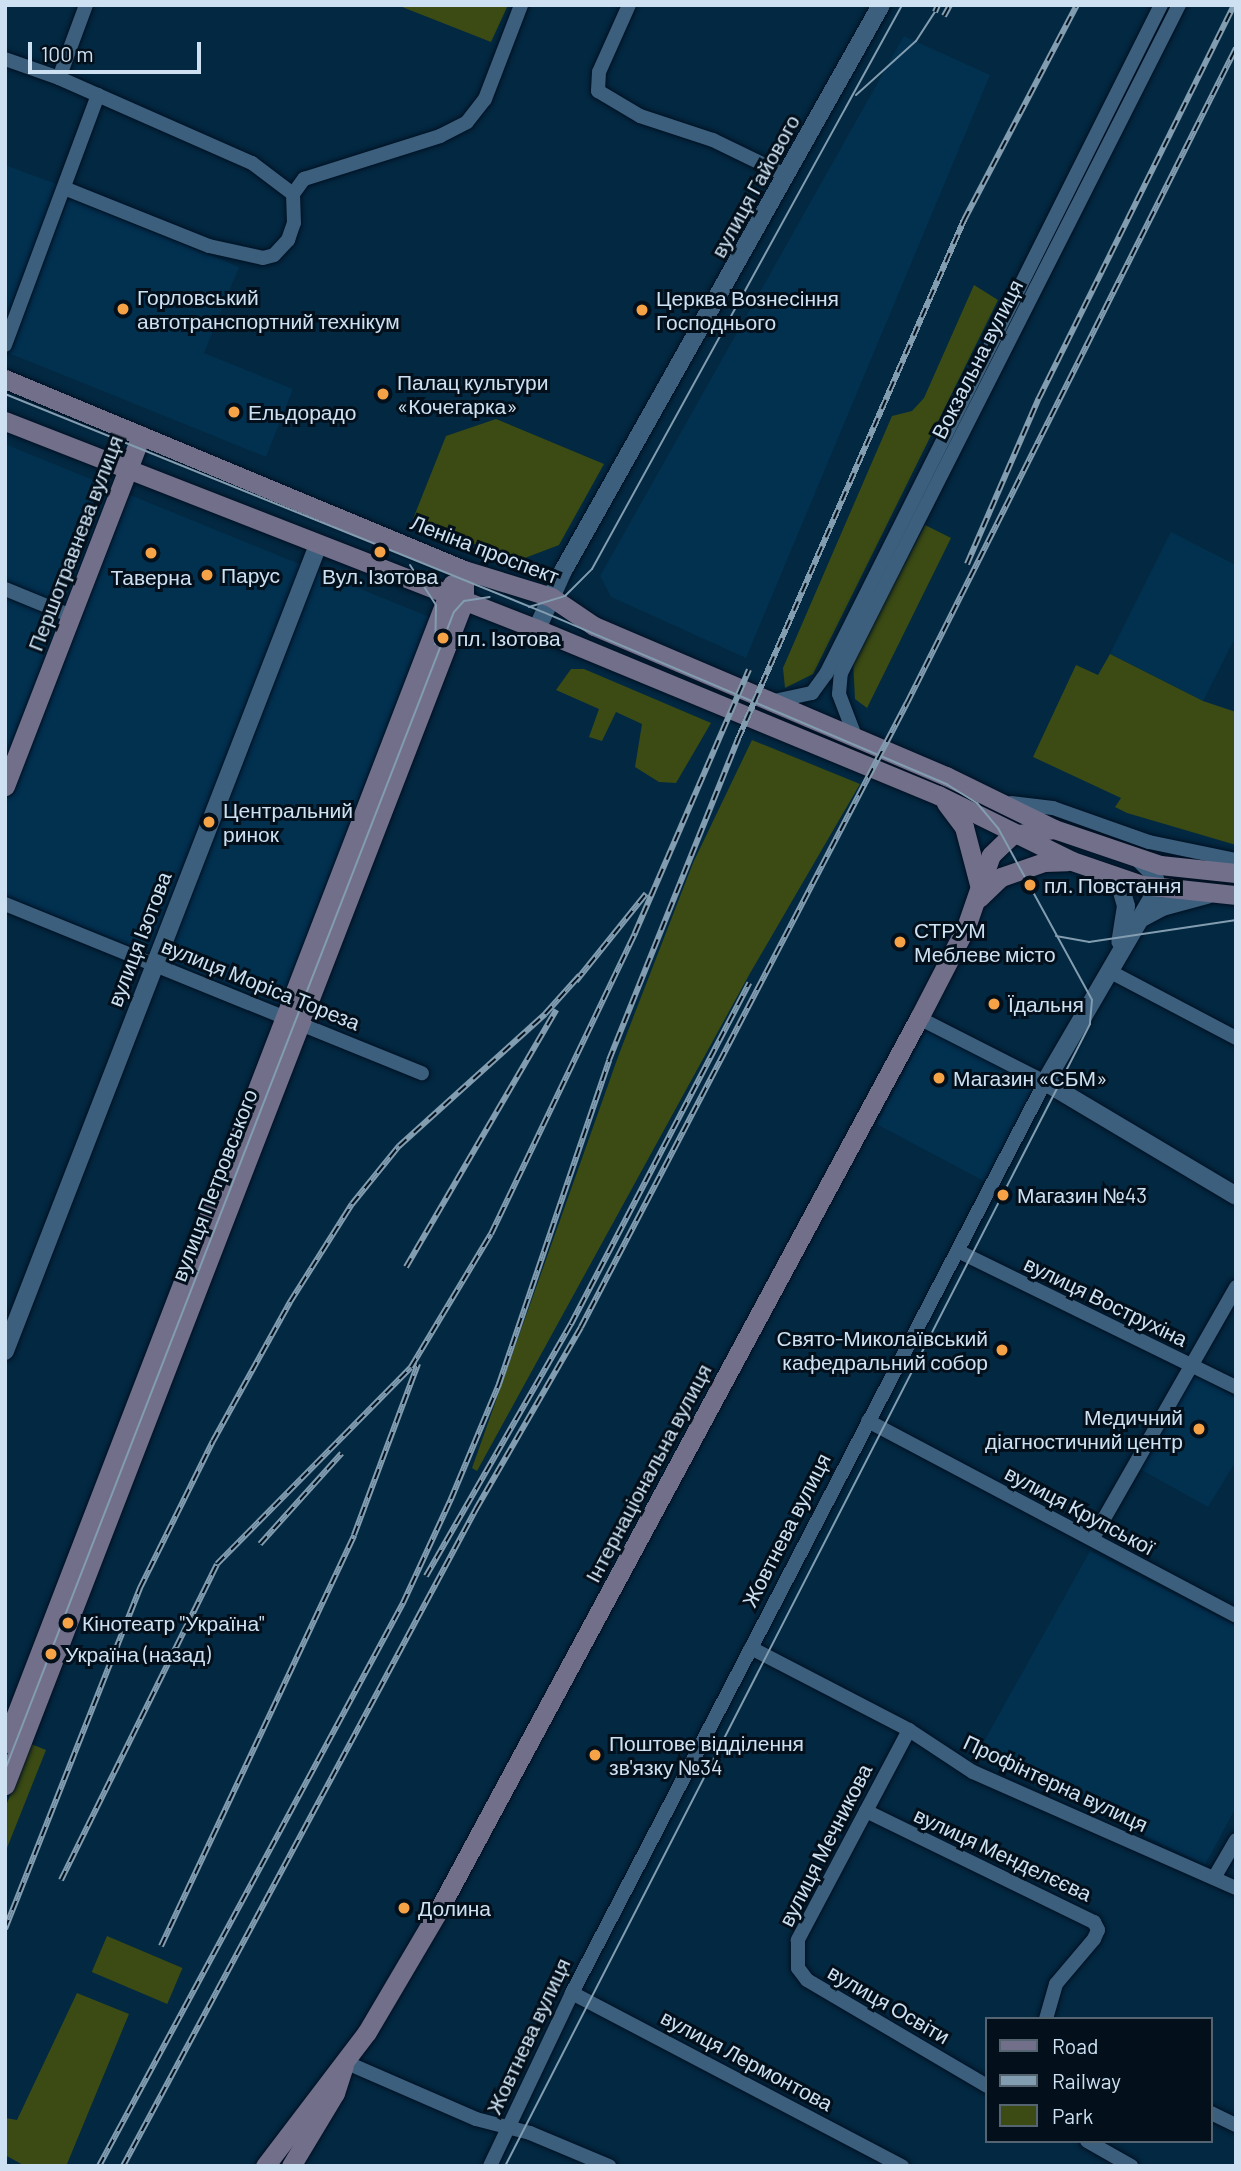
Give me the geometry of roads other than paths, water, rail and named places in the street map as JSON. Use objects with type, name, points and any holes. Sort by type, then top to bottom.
[{"type":"main road","name":"Леніна проспект","points":[[5,379],[464,570],[559,601],[594,626],[855,736],[1055,829],[1140,860],[1236,873]]},
{"type":"main road","points":[[5,421],[537,629],[938,795],[1012,835],[1072,861],[1118,878],[1158,888],[1236,895]]},
{"type":"main road","name":"Першотравнева вулиця","points":[[5,786],[131,469],[141,435]]},
{"type":"main road","name":"вулиця Петровського","points":[[5,1785],[294,1018],[456,598],[456,577],[464,570]]},
{"type":"main road","points":[[938,795],[967,836],[979,875],[978,899]]},
{"type":"main road","points":[[995,802],[1012,835],[1012,854],[1001,877]]},
{"type":"main road","points":[[1012,835],[1055,829]]},
{"type":"main road","name":"Інтернаціональна вулиця","points":[[265,2166],[345,2062],[437,1913],[919,1018],[978,899],[991,855],[1012,835]]},
{"type":"main road","name":"Інтернаціональна вулиця","points":[[978,899],[1001,877],[1044,862],[1072,861]]},
{"type":"main road","name":"вулиця Петровського","points":[[5,1743],[294,1018]]},
{"type":"main road","name":"Інтернаціональна вулиця","points":[[290,2166],[335,2093],[345,2062]]},
{"type":"street","points":[[59,78],[86,5]]},
{"type":"street","points":[[64,188],[209,246],[263,258],[274,255],[288,240],[294,223],[293,194],[304,179],[440,136],[467,121],[485,99],[521,5]]},
{"type":"street","points":[[629,5],[599,72],[598,91],[640,116],[725,144],[787,176]]},
{"type":"street","name":"вулиця Гайового","points":[[563,571],[881,5]]},
{"type":"street","name":"Вокзальна вулиця","points":[[772,701],[803,697],[826,674],[1161,5]]},
{"type":"street","name":"Вокзальна вулиця","points":[[855,736],[839,694],[841,673],[1180,5]]},
{"type":"street","points":[[5,59],[59,78],[252,163],[293,194]]},
{"type":"street","points":[[5,345],[98,95]]},
{"type":"street","name":"вулиця Ізотова","points":[[5,1351],[153,964],[318,545]]},
{"type":"street","points":[[510,587],[545,588],[563,571]]},
{"type":"street","points":[[537,629],[559,601],[563,571]]},
{"type":"street","points":[[5,589],[71,616]]},
{"type":"street","points":[[995,802],[1053,808],[1149,842],[1236,860]]},
{"type":"street","points":[[1117,831],[1153,873],[1158,888]]},
{"type":"street","points":[[1118,878],[1126,906],[1113,964],[1236,1038]]},
{"type":"street","name":"Жовтнева вулиця","points":[[490,2166],[511,2127],[572,1993],[1045,1082],[1158,888]]},
{"type":"street","points":[[1136,922],[1162,906],[1212,893]]},
{"type":"street","name":"вулиця Моріса Тореза","points":[[5,904],[294,1018],[422,1073]]},
{"type":"street","points":[[919,1018],[1045,1082],[1236,1196]]},
{"type":"street","name":"вулиця Вострухіна","points":[[958,1251],[1191,1368],[1236,1387]]},
{"type":"street","points":[[1093,1538],[1236,1287]]},
{"type":"street","name":"вулиця Крупської","points":[[868,1421],[1236,1616]]},
{"type":"street","name":"Профінтерна вулиця","points":[[751,1648],[909,1730],[973,1772],[1236,1888]]},
{"type":"street","name":"вулиця Мечникова","points":[[807,1980],[798,1969],[798,1940],[909,1730]]},
{"type":"street","name":"вулиця Менделєєва","points":[[866,1811],[1094,1922],[1098,1930],[1094,1939],[1049,1997],[1046,2017]]},
{"type":"street","points":[[1214,1878],[1236,1840]]},
{"type":"street","name":"вулиця Освіти","points":[[807,1980],[986,2085]]},
{"type":"street","name":"вулиця Лермонтова","points":[[572,1993],[902,2166]]},
{"type":"street","points":[[345,2062],[476,2119],[511,2127],[609,2166]]},
{"type":"street","points":[[1213,2114],[1236,2125]]},
{"type":"street","points":[[1091,2143],[1131,2166]]},
{"type":"tram line","points":[[529,607],[565,596],[592,569],[902,5]]},
{"type":"tram line","points":[[856,95],[916,41],[935,12]]},
{"type":"tram line","points":[[5,394],[543,612],[948,785],[977,803],[998,828],[1092,1000],[1090,1024],[505,2166]]},
{"type":"tram line","points":[[410,565],[436,605],[435,644]]},
{"type":"tram line","points":[[5,1770],[454,612],[464,601],[490,597]]},
{"type":"tram line","points":[[1056,936],[1089,942],[1236,920]]},
{"type":"railway","points":[[935,12],[938,5]]},
{"type":"railway","points":[[944,16],[950,5]]},
{"type":"railway","points":[[99,2166],[403,1603],[451,1499],[499,1384],[609,1060],[738,739],[964,220],[1077,5]]},
{"type":"railway","points":[[967,564],[1039,398],[1234,5]]},
{"type":"railway","points":[[123,2166],[476,1509],[581,1327],[907,703],[1236,48]]},
{"type":"railway","points":[[61,1880],[217,1564],[411,1367],[491,1234],[635,933],[749,670]]},
{"type":"railway","points":[[576,981],[646,894]]},
{"type":"railway","points":[[5,1929],[140,1588],[213,1441],[290,1302],[352,1204],[399,1146],[545,1014],[580,975]]},
{"type":"railway","points":[[426,1576],[571,1324],[749,983]]},
{"type":"railway","points":[[406,1267],[556,1010]]},
{"type":"railway","points":[[161,1946],[354,1535],[418,1364]]},
{"type":"railway","points":[[260,1544],[342,1453]]},
{"type":"place","name":"Горловський автотранспортний технікум","points":[[123,309]]},
{"type":"place","name":"Церква Вознесіння Господнього","points":[[642,310]]},
{"type":"place","name":"Палац культури «Кочегарка»","points":[[383,394]]},
{"type":"place","name":"Ельдорадо","points":[[234,412]]},
{"type":"place","name":"Вул. Ізотова","points":[[380,552]]},
{"type":"place","name":"Таверна","points":[[151,553]]},
{"type":"place","name":"Парус","points":[[207,575]]},
{"type":"place","name":"пл. Ізотова","points":[[443,638]]},
{"type":"place","name":"Центральний ринок","points":[[209,822]]},
{"type":"place","name":"пл. Повстання","points":[[1030,885]]},
{"type":"place","name":"СТРУМ Меблеве місто","points":[[900,942]]},
{"type":"place","name":"Їдальня","points":[[994,1004]]},
{"type":"place","name":"Магазин «СБМ»","points":[[939,1078]]},
{"type":"place","name":"Магазин №43","points":[[1003,1195]]},
{"type":"place","name":"Свято-Миколаївський кафедральний собор","points":[[1002,1350]]},
{"type":"place","name":"Медичний діагностичний центр","points":[[1199,1429]]},
{"type":"place","name":"Кінотеатр \"Україна\"","points":[[68,1623]]},
{"type":"place","name":"Україна (назад)","points":[[51,1654]]},
{"type":"place","name":"Поштове відділення зв'язку №34","points":[[595,1755]]},
{"type":"place","name":"Долина","points":[[404,1908]]}]
